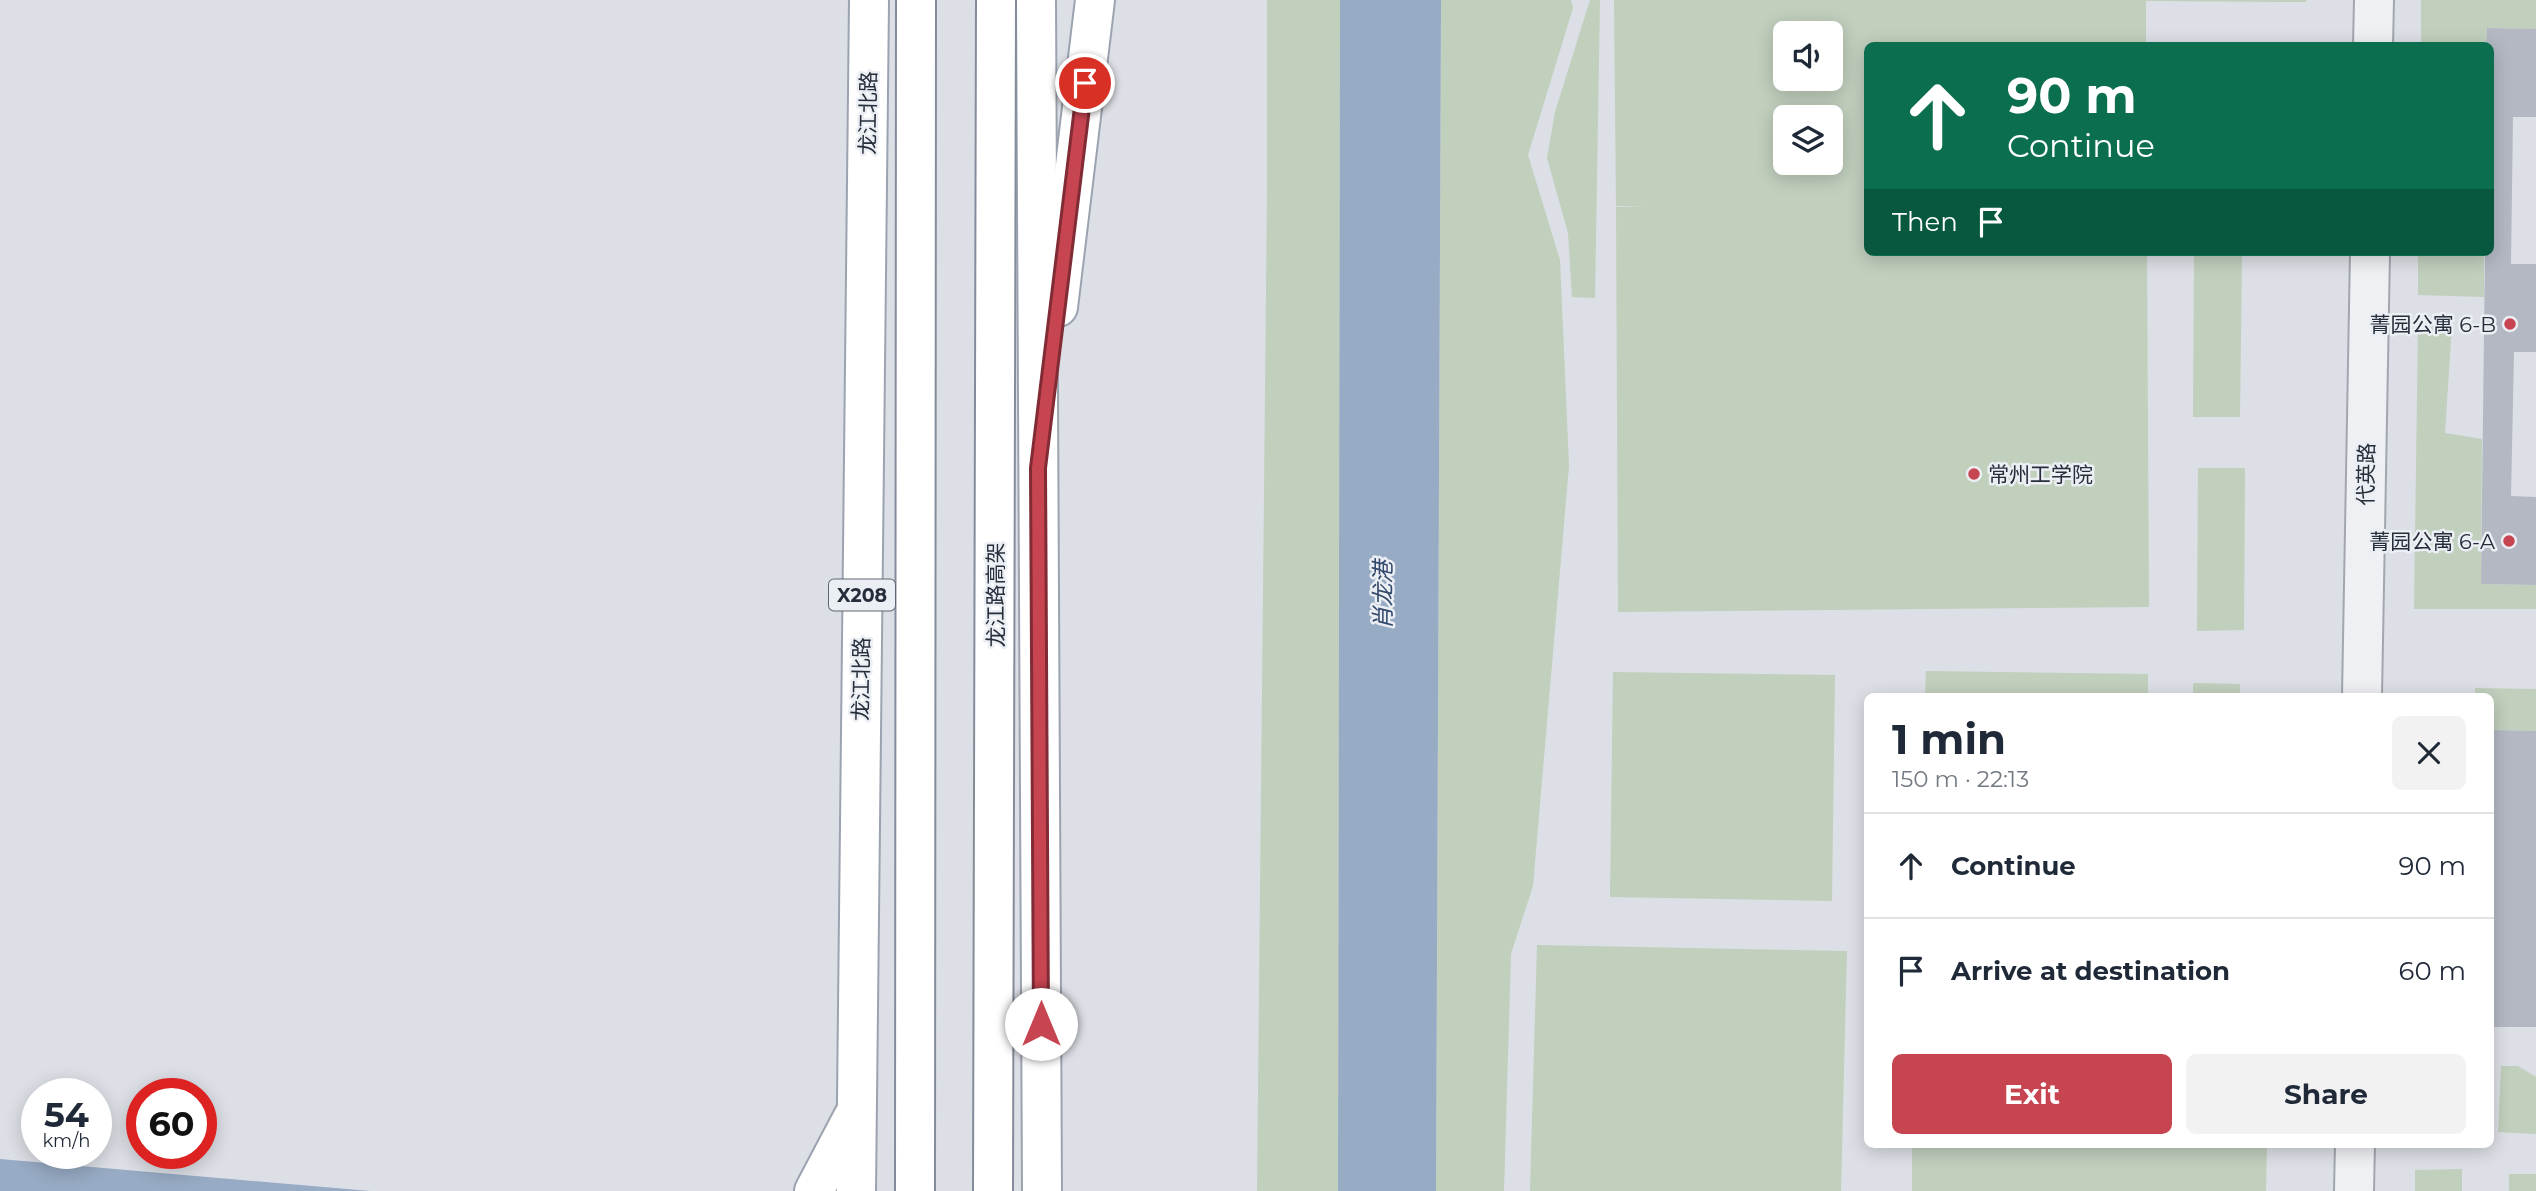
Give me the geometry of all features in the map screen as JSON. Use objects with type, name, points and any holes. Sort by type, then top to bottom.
[{"type":"main road","name":"龙江北路","points":[[856,1191],[869,0]]},
{"type":"main road","points":[[915,1191],[916,0]]},
{"type":"main road","points":[[1036,0],[1042,1191]]},
{"type":"main road","points":[[1038,468],[1095,0]]},
{"type":"main road","name":"龙江路高架","points":[[993,1191],[997,5]]},
{"type":"main road","points":[[814,1191],[856,1112]]},
{"type":"lane","points":[[2373,42],[2374,0]]},
{"type":"lane","name":"代英路","points":[[2362,693],[2370,256]]},
{"type":"lane","points":[[2354,1191],[2355,1148]]},
{"type":"green space","points":[[1267,0],[1340,0],[1338,1191],[1257,1191]]},
{"type":"green space","points":[[1441,0],[1571,0],[1573,8],[1528,155],[1560,260],[1569,466],[1533,886],[1511,954],[1504,1191],[1436,1191]]},
{"type":"green space","points":[[1590,0],[1600,0],[1595,298],[1572,297],[1568,233],[1547,158],[1555,112]]},
{"type":"green space","points":[[1614,0],[2306,0],[2146,1],[2146,42],[1864,42],[1864,256],[2147,256],[2149,607],[1618,612],[1616,207],[1648,206],[1616,206]]},
{"type":"green space","points":[[2421,0],[2536,0],[2536,29],[2487,28],[2486,42],[2421,42]]},
{"type":"green space","points":[[2194,256],[2242,256],[2240,417],[2193,417]]},
{"type":"green space","points":[[2418,256],[2484,256],[2484,297],[2418,295]]},
{"type":"green space","points":[[2418,325],[2452,325],[2445,433],[2482,439],[2481,584],[2536,585],[2536,609],[2414,609]]},
{"type":"green space","points":[[2198,468],[2245,468],[2244,630],[2197,631]]},
{"type":"green space","points":[[1926,671],[2148,674],[2148,693],[1925,693]]},
{"type":"green space","points":[[1613,672],[1835,675],[1832,901],[1610,897]]},
{"type":"green space","points":[[2193,683],[2240,684],[2240,693],[2193,693]]},
{"type":"green space","points":[[2475,688],[2536,689],[2536,731],[2494,730],[2494,693],[2475,693]]},
{"type":"green space","points":[[1537,945],[1847,951],[1841,1191],[1530,1191]]},
{"type":"green space","points":[[2501,1066],[2518,1066],[2536,1077],[2536,1134],[2498,1132]]},
{"type":"green space","points":[[1912,1148],[2267,1148],[2266,1191],[1912,1191]]},
{"type":"green space","points":[[2462,1169],[2462,1191],[2415,1191],[2415,1170]]},
{"type":"green space","points":[[2509,1174],[2536,1174],[2536,1191],[2509,1191]]},
{"type":"water","name":"肖龙港","points":[[1340,0],[1441,0],[1436,1191],[1338,1191]]},
{"type":"water","points":[[0,1159],[21,1161],[21,1169],[112,1169],[370,1191],[0,1191]]},
{"type":"building","points":[[2487,28],[2536,29],[2536,117],[2513,117],[2511,264],[2536,264],[2536,352],[2514,352],[2511,496],[2536,497],[2536,585],[2481,584],[2485,256],[2494,256],[2494,42],[2486,42]]},
{"type":"building","points":[[2494,730],[2536,731],[2536,1027],[2494,1027]]},
{"type":"place","name":"菁园公寓 6-B","points":[[2510,324]]},
{"type":"place","name":"常州工学院","points":[[1974,474]]},
{"type":"place","name":"菁园公寓 6-A","points":[[2509,541]]},
{"type":"route","points":[[1041,1024],[1038,468],[1085,83]]}]
